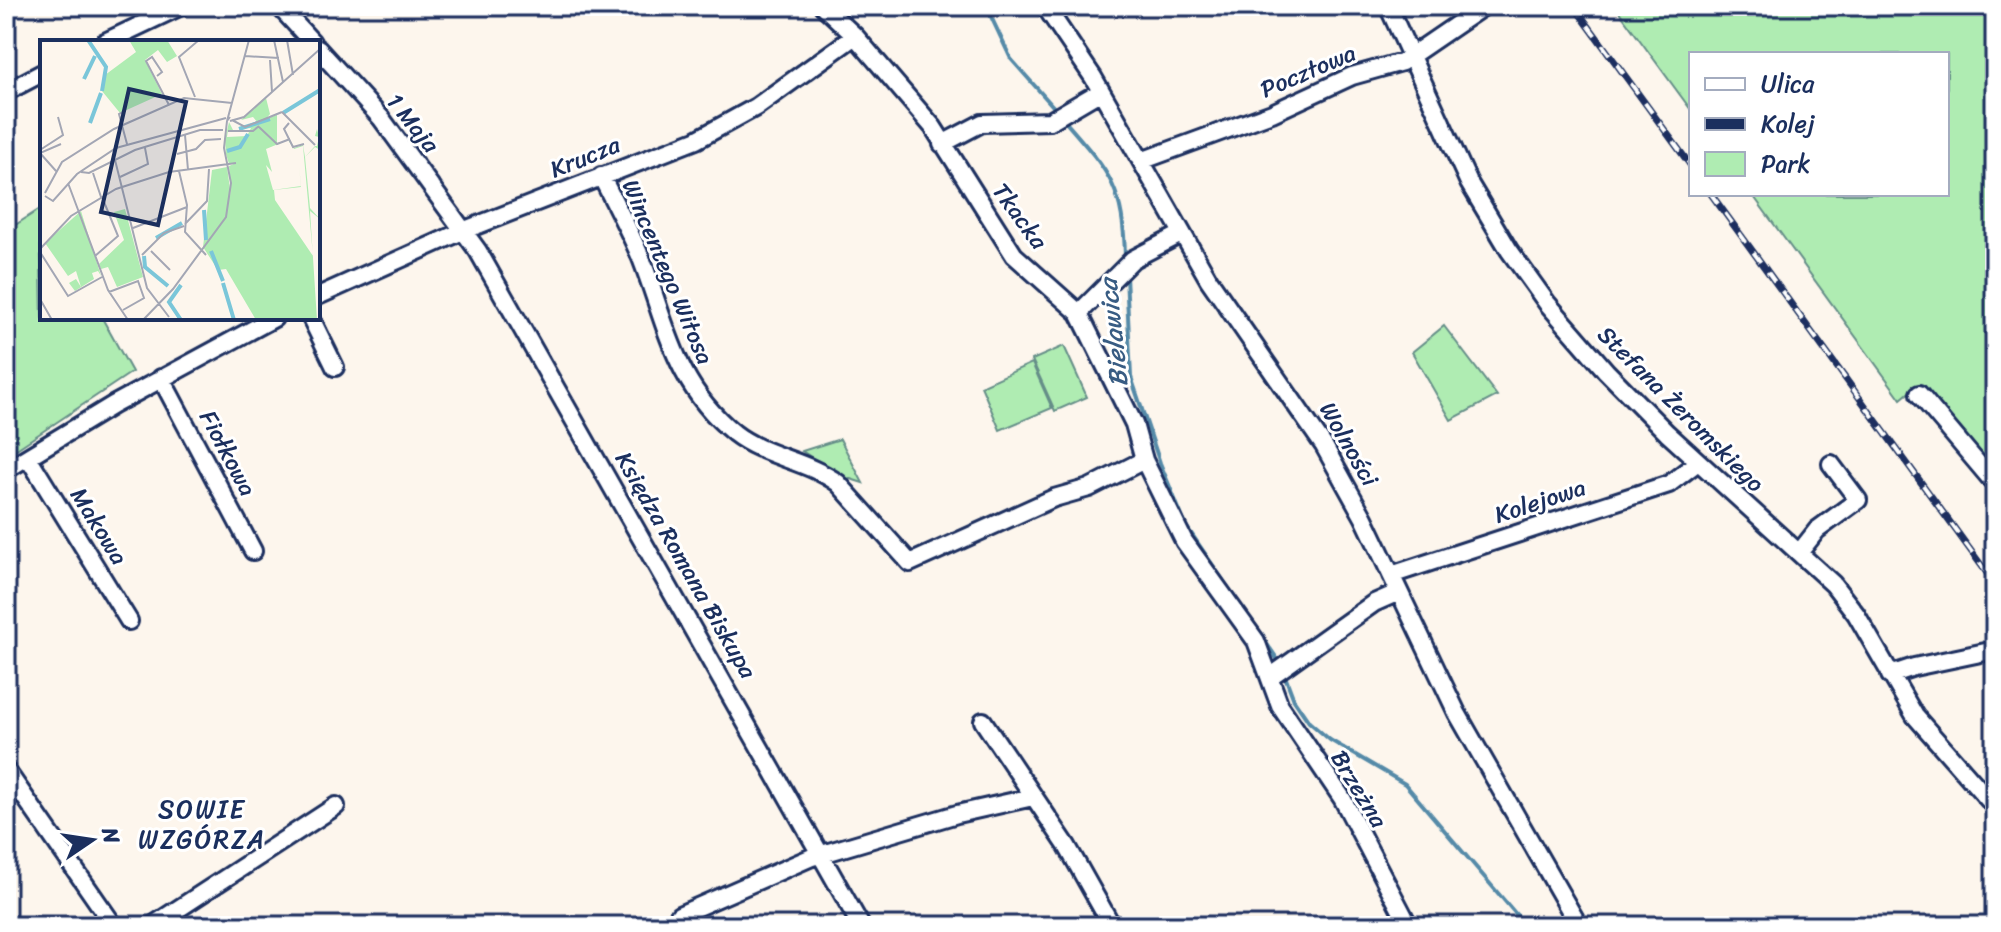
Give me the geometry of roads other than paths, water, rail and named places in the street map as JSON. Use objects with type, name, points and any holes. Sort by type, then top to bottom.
[{"type":"street","points":[[109,40],[181,6]]},
{"type":"street","points":[[279,6],[310,40]]},
{"type":"street","name":"Tkacka","points":[[823,6],[855,36],[942,144],[1014,255],[1079,313],[1142,441],[1144,460],[1184,541],[1256,641],[1270,677]]},
{"type":"street","name":"Wolności","points":[[1045,6],[1101,91],[1214,288],[1308,419],[1360,510],[1457,713],[1579,926]]},
{"type":"street","name":"Stefana Żeromskiego","points":[[1388,6],[1469,183],[1520,266],[1598,363],[1698,462],[1843,595],[1921,725],[1995,807]]},
{"type":"street","name":"Pocztowa","points":[[1141,161],[1272,113],[1352,76],[1411,58],[1484,6]]},
{"type":"street","name":"Krucza","points":[[320,295],[465,230],[715,131],[813,69],[855,36]]},
{"type":"street","name":"1 Maja","points":[[320,51],[381,118],[465,230]]},
{"type":"street","points":[[6,92],[40,74]]},
{"type":"street","points":[[942,144],[982,123],[1050,121],[1101,91]]},
{"type":"street","name":"Wincentego Witosa","points":[[601,176],[628,228],[674,356],[691,387],[715,415],[758,449],[824,473],[838,483],[910,563],[1054,498],[1089,488],[1144,460]]},
{"type":"street","name":"Księdza Romana Biskupa","points":[[465,230],[861,926]]},
{"type":"street","points":[[1079,313],[1133,259],[1181,234]]},
{"type":"street","points":[[6,470],[161,378],[270,320]]},
{"type":"street","points":[[312,320],[335,367]]},
{"type":"street","name":"Fiołkowa","points":[[161,378],[253,551]]},
{"type":"street","points":[[1919,394],[1995,484]]},
{"type":"street","name":"Makowa","points":[[28,457],[129,621]]},
{"type":"street","name":"Kolejowa","points":[[1391,575],[1669,484],[1698,462]]},
{"type":"street","points":[[1799,553],[1817,530],[1858,500],[1831,464]]},
{"type":"street","points":[[1270,677],[1374,603],[1399,592]]},
{"type":"street","points":[[1890,675],[1995,650]]},
{"type":"street","name":"Brzeżna","points":[[1270,677],[1280,706],[1342,798],[1409,926]]},
{"type":"street","points":[[983,721],[1067,846],[1112,926]]},
{"type":"street","points":[[6,770],[114,926]]},
{"type":"street","points":[[679,915],[822,854],[1033,797]]},
{"type":"street","points":[[152,926],[336,806]]},
{"type":"waterway","name":"Bielawica","points":[[986,6],[1011,59],[1058,112]]},
{"type":"waterway","name":"Bielawica","points":[[1063,119],[1103,167],[1111,182],[1121,214],[1125,259]]},
{"type":"waterway","name":"Bielawica","points":[[1126,276],[1131,377],[1160,463],[1186,526],[1280,663]]},
{"type":"waterway","name":"Bielawica","points":[[1285,676],[1294,700],[1309,722],[1330,740],[1405,784],[1526,926]]},
{"type":"railway","points":[[1574,6],[1689,163]]},
{"type":"railway","points":[[1712,196],[1995,584]]},
{"type":"district","name":"SOWIE WZGÓRZA","points":[[202,824]]}]
